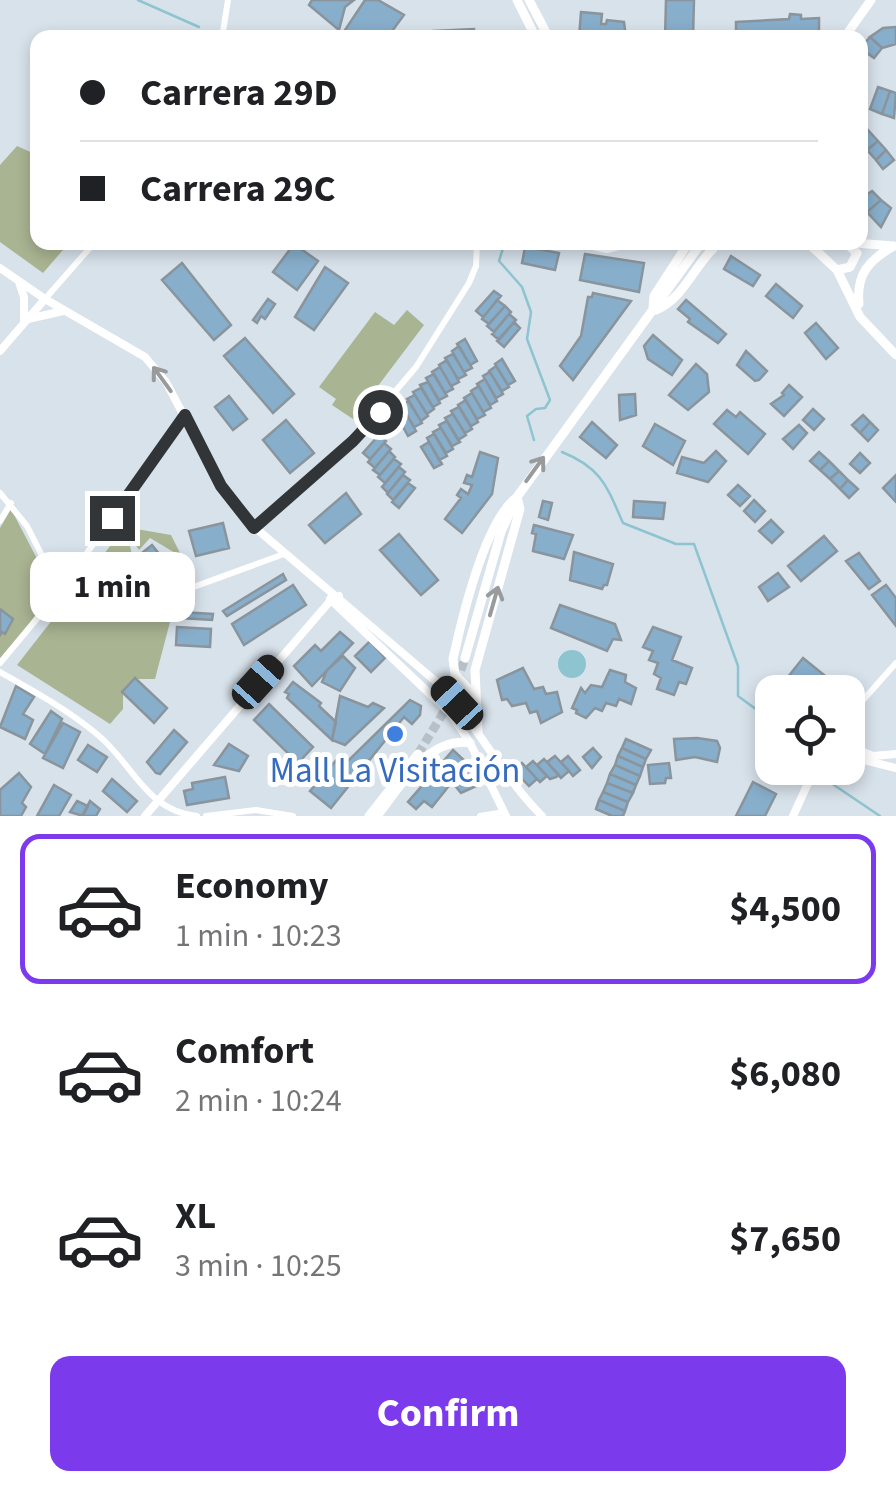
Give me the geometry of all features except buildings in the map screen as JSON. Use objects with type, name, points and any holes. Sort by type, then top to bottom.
[{"type":"main road","points":[[517,0],[532,30]]},
{"type":"main road","points":[[529,0],[545,30]]},
{"type":"main road","points":[[850,30],[871,0]]},
{"type":"main road","points":[[868,244],[895,246]]},
{"type":"main road","points":[[860,317],[858,295],[862,275],[871,260],[895,246]]},
{"type":"main road","points":[[653,311],[654,296],[684,250]]},
{"type":"main road","points":[[465,658],[502,532],[517,497],[696,250]]},
{"type":"main road","points":[[653,311],[681,290],[711,250]]},
{"type":"main road","points":[[816,250],[837,270],[860,317],[896,355]]},
{"type":"main road","points":[[837,270],[850,267],[857,259],[853,250]]},
{"type":"main road","points":[[474,696],[455,674],[453,658],[493,524],[517,497]]},
{"type":"main road","points":[[478,732],[474,696],[477,662],[520,509],[517,497]]},
{"type":"main road","points":[[378,816],[433,750],[449,742],[470,743]]},
{"type":"main road","points":[[369,816],[418,754]]},
{"type":"street","points":[[223,30],[228,0]]},
{"type":"street","points":[[0,351],[88,250]]},
{"type":"street","points":[[254,528],[353,441],[416,367],[470,283],[477,250]]},
{"type":"street","points":[[0,268],[145,358],[166,382],[221,486],[254,528],[327,590],[451,714],[505,814],[480,816]]},
{"type":"street","points":[[18,281],[24,296],[24,321]]},
{"type":"street","points":[[24,321],[44,313],[66,311]]},
{"type":"street","points":[[0,663],[60,591],[185,415]]},
{"type":"street","points":[[0,493],[27,526],[60,591]]},
{"type":"street","points":[[0,521],[11,503]]},
{"type":"street","points":[[144,605],[284,554]]},
{"type":"street","points":[[335,598],[440,685],[478,732],[510,782],[542,816]]},
{"type":"street","points":[[144,816],[335,598]]},
{"type":"street","points":[[865,698],[896,663]]},
{"type":"street","points":[[0,672],[103,739],[156,802],[197,816]]},
{"type":"street","points":[[865,753],[896,754]]},
{"type":"street","points":[[865,760],[896,768]]},
{"type":"street","points":[[793,816],[808,785]]},
{"type":"street","points":[[206,816],[256,810],[294,816]]},
{"type":"green space","points":[[17,146],[30,152],[30,250],[63,250],[43,273],[0,242],[0,165]]},
{"type":"green space","points":[[407,310],[424,325],[353,419],[332,405],[336,399],[319,387],[375,312],[394,325]]},
{"type":"green space","points":[[11,509],[54,591],[0,662],[0,528]]},
{"type":"green space","points":[[125,527],[171,535],[182,557],[150,538],[139,550],[127,532],[133,560],[88,606],[111,620],[185,565],[155,679],[134,679],[123,692],[123,709],[110,724],[17,665]]},
{"type":"water","points":[[572,650],[582,654],[586,664],[582,674],[572,678],[562,674],[558,664],[562,654]]},
{"type":"waterway","points":[[138,0],[199,27]]},
{"type":"waterway","points":[[502,250],[499,261],[522,287],[531,312],[527,339],[550,400],[545,408],[527,416],[534,440]]},
{"type":"waterway","points":[[562,452],[595,472],[623,523],[676,544],[694,544],[738,666],[738,696],[755,708]]},
{"type":"waterway","points":[[834,785],[880,816]]},
{"type":"tunnel","points":[[418,754],[450,702],[465,658]]},
{"type":"place","name":"Mall La Visitación","points":[[395,734]]},
{"type":"route","points":[[112,518],[185,415],[221,486],[254,528],[353,441],[380,412]]}]
